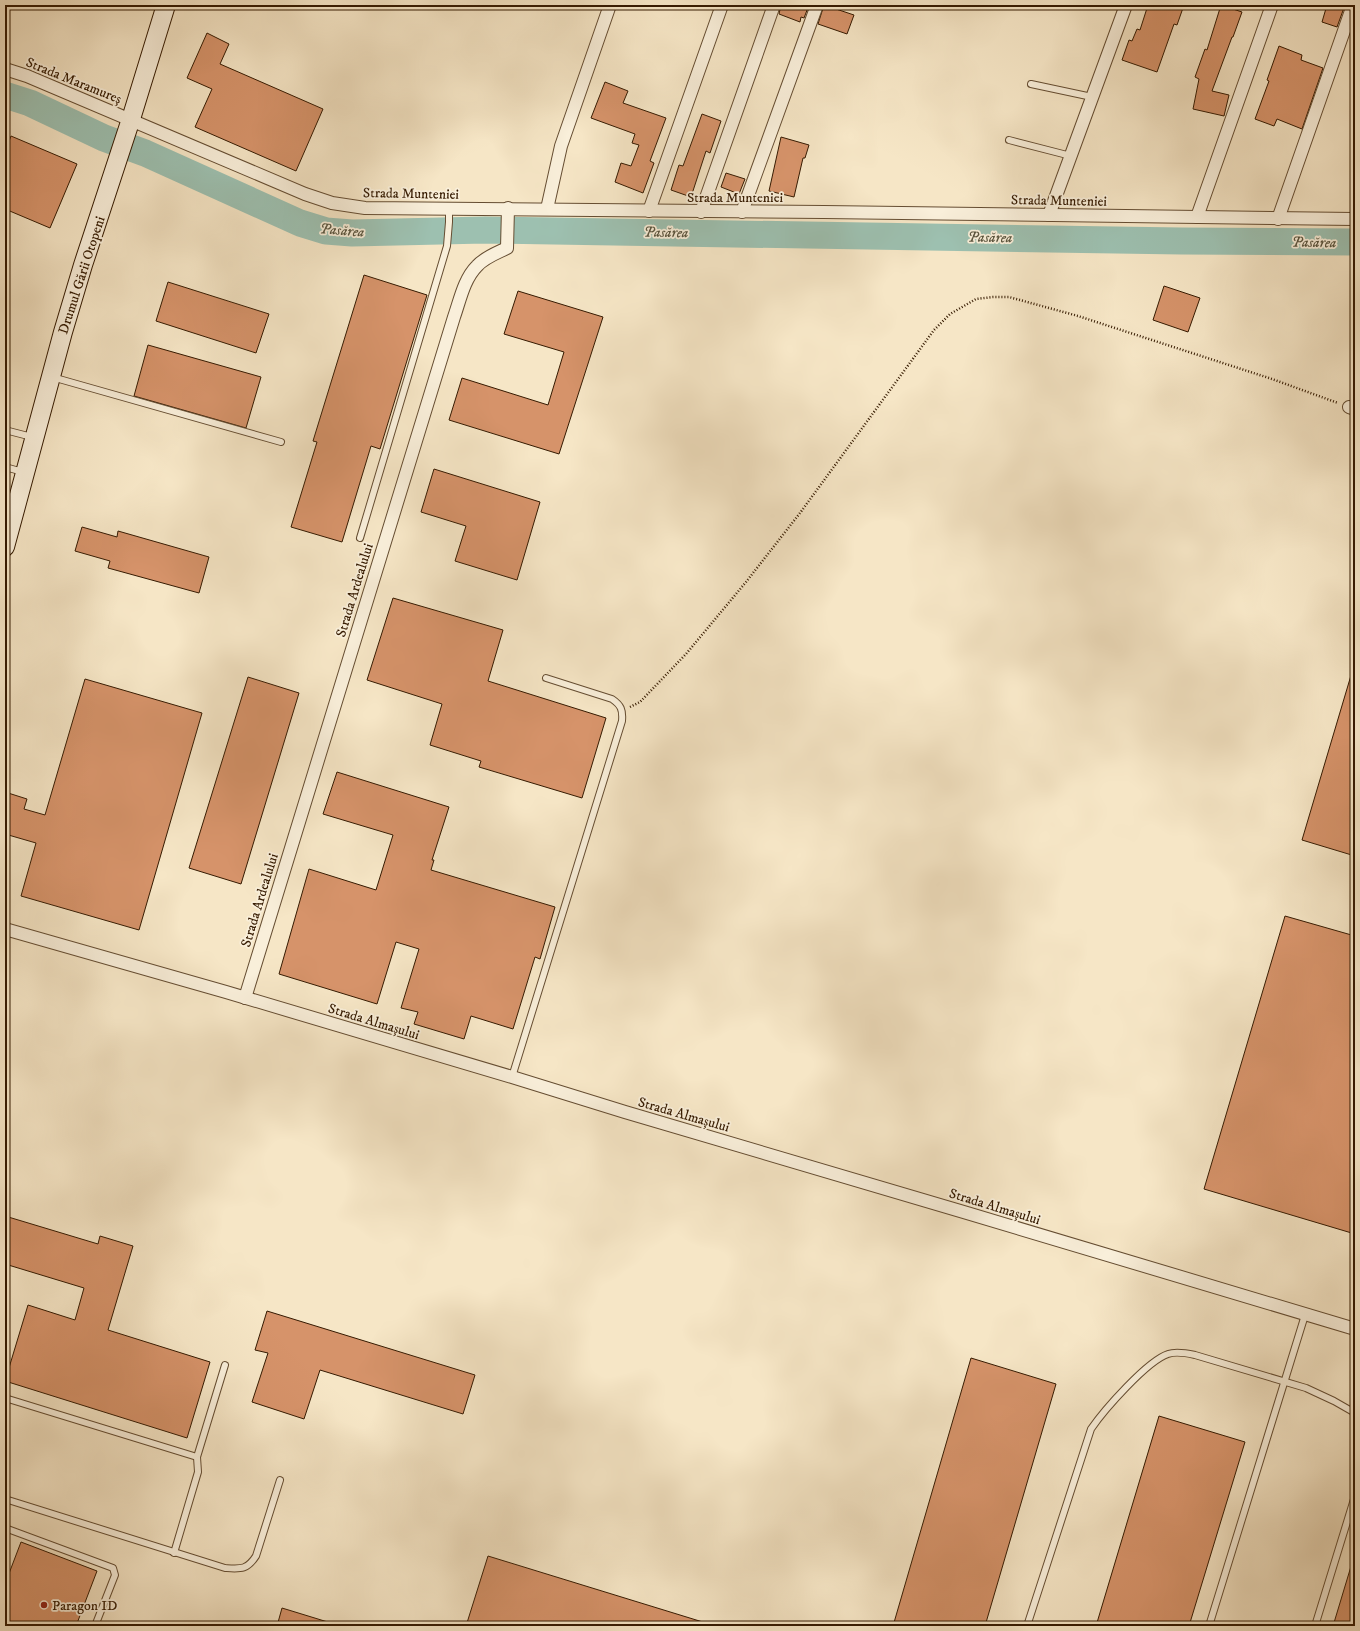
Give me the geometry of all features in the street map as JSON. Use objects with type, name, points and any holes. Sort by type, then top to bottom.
[{"type":"main road","name":"Drumul Gării Otopeni","points":[[5,547],[50,377],[81,272],[132,119],[166,5]]},
{"type":"street","points":[[547,209],[561,146],[610,5]]},
{"type":"street","points":[[648,211],[722,5]]},
{"type":"street","points":[[702,212],[774,5]]},
{"type":"street","points":[[742,212],[817,5]]},
{"type":"street","points":[[1050,215],[1126,5]]},
{"type":"street","points":[[1197,217],[1272,5]]},
{"type":"street","points":[[1278,219],[1353,5]]},
{"type":"street","name":"Strada Maramureș","points":[[5,69],[27,76],[132,119]]},
{"type":"street","name":"Strada Munteniei","points":[[132,119],[305,194],[332,203],[365,208],[449,209],[508,213],[547,209],[1355,219]]},
{"type":"street","name":"Strada Ardealului","points":[[245,998],[467,280],[477,266],[489,257],[507,248],[508,213]]},
{"type":"street","name":"Strada Almașului","points":[[5,929],[512,1077],[624,1112],[1355,1329]]},
{"type":"lane","points":[[1031,84],[1092,97]]},
{"type":"lane","points":[[1009,140],[1071,156]]},
{"type":"lane","points":[[360,538],[447,246],[449,209]]},
{"type":"lane","points":[[50,377],[281,442]]},
{"type":"lane","points":[[5,430],[34,438]]},
{"type":"lane","points":[[5,468],[25,473]]},
{"type":"lane","points":[[512,1077],[622,721],[623,711],[620,704],[612,699],[546,678]]},
{"type":"lane","points":[[1209,1626],[1305,1315]]},
{"type":"lane","points":[[1027,1626],[1091,1429],[1105,1409],[1141,1373],[1167,1354],[1195,1354],[1306,1388],[1355,1413]]},
{"type":"lane","points":[[174,1552],[198,1472],[197,1456],[225,1365]]},
{"type":"lane","points":[[5,1398],[197,1456]]},
{"type":"lane","points":[[5,1499],[225,1568],[242,1569],[251,1564],[256,1556],[280,1480]]},
{"type":"lane","points":[[1315,1626],[1355,1496]]},
{"type":"lane","points":[[5,1528],[113,1568],[115,1575],[95,1626]]},
{"type":"path","points":[[623,711],[640,702],[686,654],[746,582],[800,513],[934,330],[950,314],[976,299],[1009,297],[1078,316],[1272,379],[1352,408]]},
{"type":"building","points":[[781,5],[809,5],[804,18],[801,17],[800,22],[779,14]]},
{"type":"building","points":[[824,5],[854,15],[847,34],[818,24]]},
{"type":"building","points":[[1148,5],[1184,5],[1177,25],[1174,24],[1157,72],[1122,60],[1129,40],[1132,41],[1137,29],[1140,30]]},
{"type":"building","points":[[1221,5],[1242,12],[1212,91],[1229,95],[1224,116],[1193,109],[1199,79],[1195,77],[1205,49],[1207,50]]},
{"type":"building","points":[[1327,5],[1345,5],[1337,27],[1322,22]]},
{"type":"building","points":[[207,33],[229,44],[220,64],[323,109],[296,171],[195,127],[212,89],[187,78]]},
{"type":"building","points":[[1279,46],[1302,55],[1301,60],[1323,68],[1302,129],[1277,119],[1274,126],[1255,119],[1269,81],[1267,80]]},
{"type":"building","points":[[605,82],[628,91],[623,103],[666,118],[650,161],[654,163],[643,193],[615,182],[621,163],[631,166],[639,145],[632,143],[635,134],[591,118]]},
{"type":"building","points":[[702,114],[721,121],[710,153],[706,151],[691,197],[671,190],[679,165],[683,166]]},
{"type":"building","points":[[11,136],[77,164],[50,228],[5,209],[5,151]]},
{"type":"building","points":[[781,137],[809,145],[805,158],[803,158],[794,197],[769,191]]},
{"type":"building","points":[[726,173],[745,179],[739,194],[721,187]]},
{"type":"building","points":[[364,275],[427,295],[380,449],[371,446],[342,542],[291,527],[317,442],[313,441]]},
{"type":"building","points":[[168,282],[269,314],[256,353],[156,321]]},
{"type":"building","points":[[1164,286],[1200,298],[1188,332],[1153,320]]},
{"type":"building","points":[[518,291],[603,317],[559,454],[449,420],[462,378],[548,405],[564,352],[504,334]]},
{"type":"building","points":[[148,345],[261,377],[246,428],[134,396]]},
{"type":"building","points":[[434,469],[540,502],[517,580],[455,561],[466,526],[421,512]]},
{"type":"building","points":[[82,527],[117,537],[118,531],[209,557],[199,593],[108,568],[110,561],[75,551]]},
{"type":"building","points":[[393,598],[503,630],[488,681],[606,718],[582,798],[479,767],[481,761],[430,745],[442,704],[367,680]]},
{"type":"building","points":[[1352,672],[1355,672],[1355,856],[1302,840]]},
{"type":"building","points":[[248,677],[299,693],[241,884],[189,868]]},
{"type":"building","points":[[85,679],[202,713],[139,930],[21,896],[36,843],[5,834],[5,792],[27,799],[24,809],[45,815]]},
{"type":"building","points":[[337,772],[449,807],[432,860],[434,860],[431,870],[555,907],[540,959],[535,957],[513,1029],[471,1016],[464,1039],[414,1024],[418,1012],[401,1008],[419,949],[396,942],[377,1004],[279,974],[309,869],[376,890],[393,835],[323,814]]},
{"type":"building","points":[[1285,916],[1355,936],[1355,1234],[1204,1189]]},
{"type":"building","points":[[5,1216],[98,1244],[100,1236],[133,1246],[108,1330],[210,1362],[187,1438],[5,1381],[28,1305],[75,1320],[84,1288],[5,1264]]},
{"type":"building","points":[[267,1311],[475,1375],[463,1414],[320,1370],[304,1419],[252,1402],[268,1353],[255,1350]]},
{"type":"building","points":[[971,1358],[1056,1384],[985,1626],[893,1626]]},
{"type":"building","points":[[1159,1416],[1245,1442],[1189,1626],[1096,1626]]},
{"type":"building","name":"Paragon ID","points":[[21,1542],[97,1571],[76,1626],[5,1626],[5,1584]]},
{"type":"building","points":[[488,1556],[706,1623],[705,1626],[466,1626]]},
{"type":"building","points":[[1352,1563],[1355,1563],[1355,1626],[1333,1626]]},
{"type":"building","points":[[282,1608],[331,1623],[331,1626],[277,1626]]},
{"type":"waterway","name":"Pasărea","points":[[5,95],[30,103],[104,138],[145,153],[300,223],[326,231],[352,233],[485,230],[1182,241],[1355,242]]},
{"type":"place","name":"Paragon ID","points":[[44,1605]]}]
